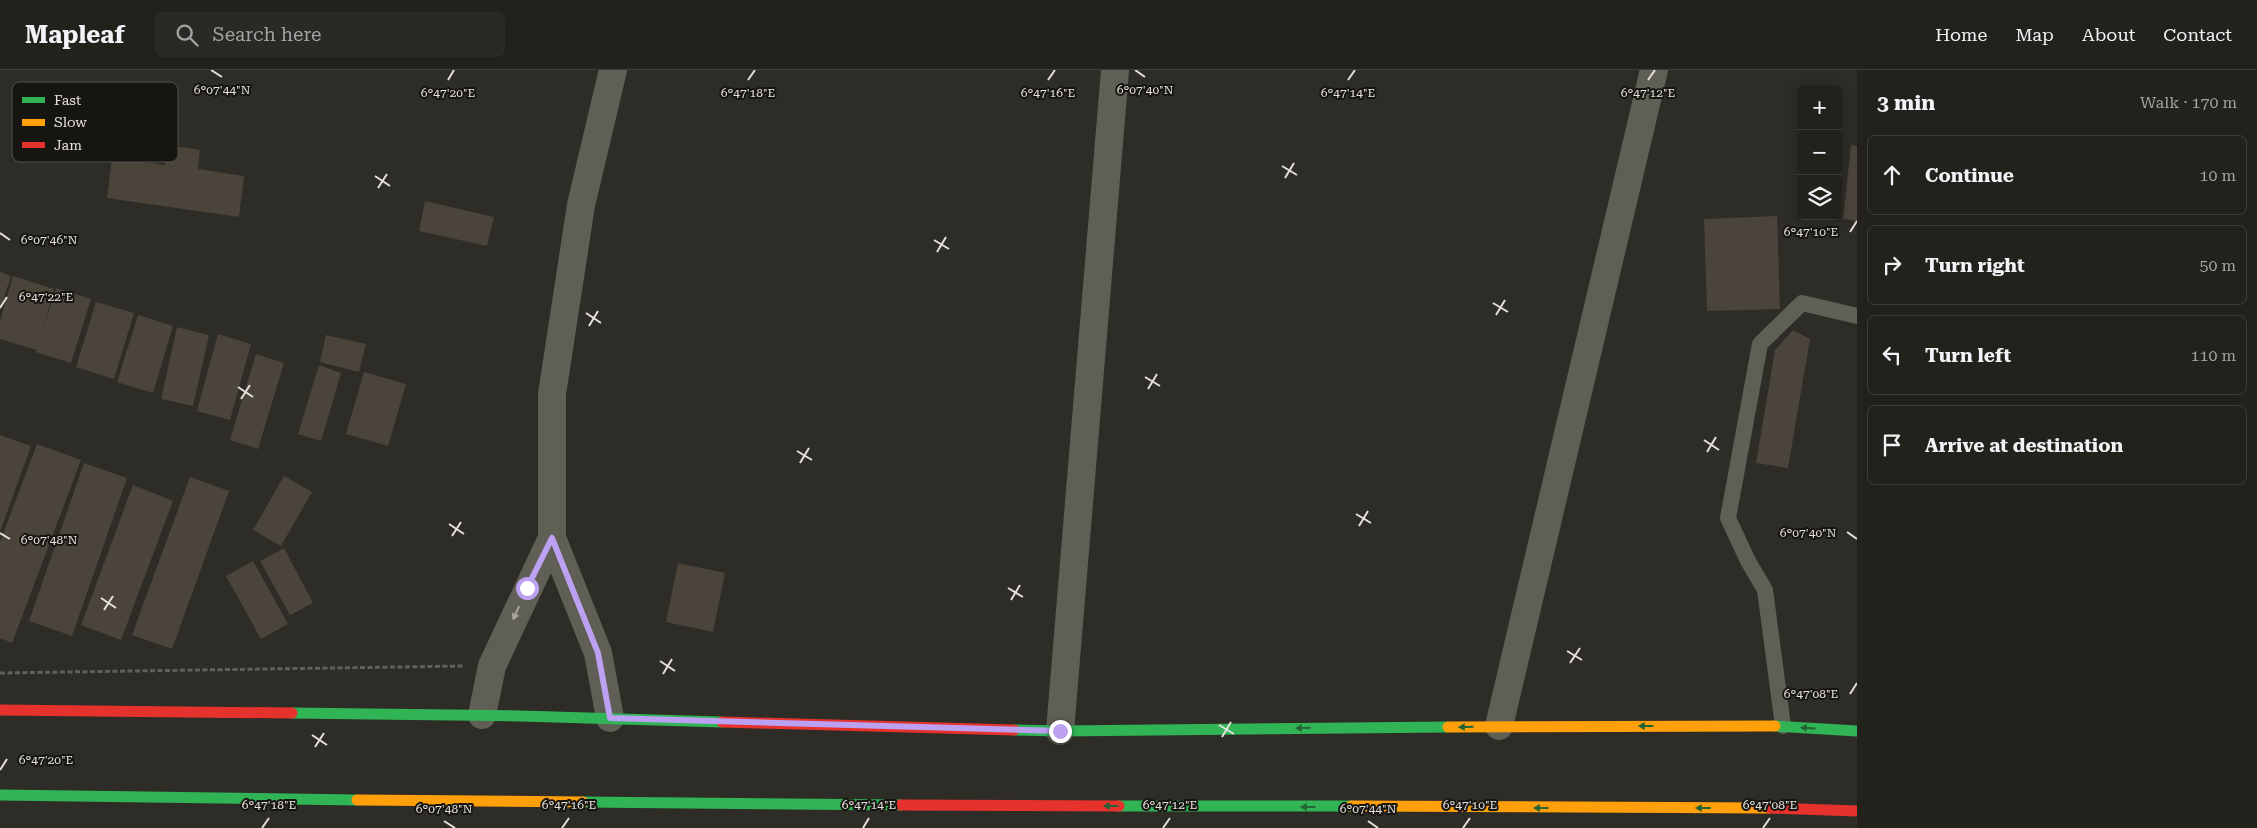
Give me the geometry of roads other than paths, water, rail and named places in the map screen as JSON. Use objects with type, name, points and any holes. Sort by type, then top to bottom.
[{"type":"main road","points":[[0,710],[482,715],[1060,731],[1499,726],[1784,726],[1857,731]]},
{"type":"main road","points":[[0,795],[713,804],[1795,808],[1857,811]]},
{"type":"street","points":[[610,718],[598,653],[552,538],[552,394],[581,205],[613,70]]},
{"type":"street","points":[[1060,731],[1114,70]]},
{"type":"street","points":[[1499,726],[1654,70]]},
{"type":"street","points":[[482,715],[492,666],[552,538]]},
{"type":"lane","points":[[1784,726],[1765,590],[1748,561],[1728,518],[1743,429],[1760,344],[1802,303],[1857,316]]}]
